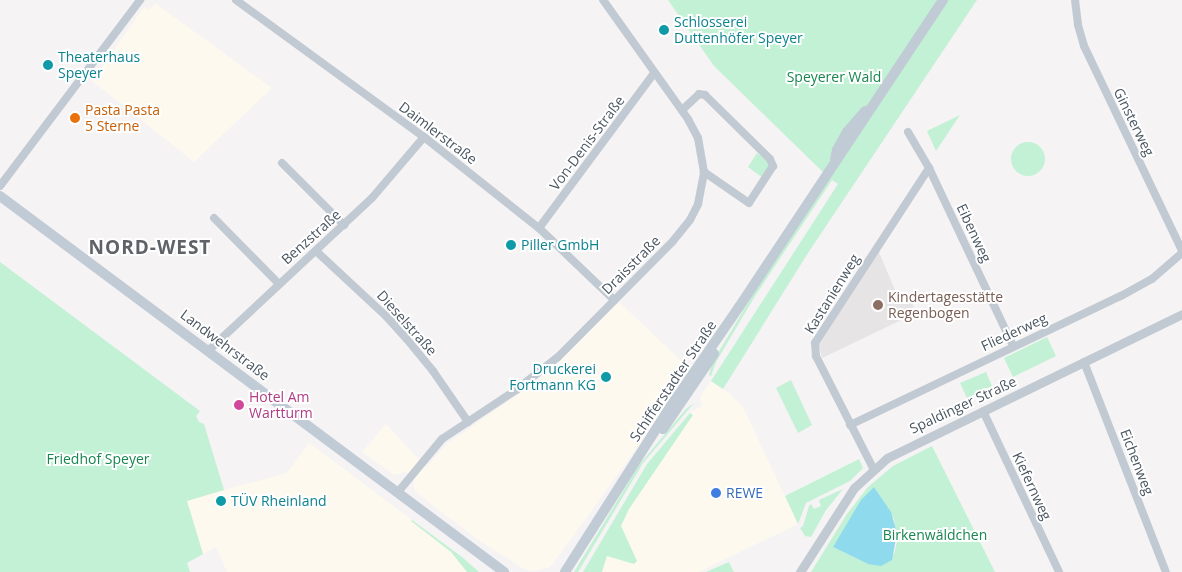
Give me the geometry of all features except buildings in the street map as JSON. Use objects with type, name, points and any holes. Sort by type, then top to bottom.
[{"type":"main road","name":"Schifferstadter Straße","points":[[567,570],[670,407],[739,307],[943,0]]},
{"type":"main road","name":"Landwehrstraße","points":[[0,196],[209,350],[502,571]]},
{"type":"main road","points":[[556,572],[567,570]]},
{"type":"street","points":[[0,186],[140,0]]},
{"type":"street","name":"Daimlerstraße","points":[[236,0],[424,137],[539,228],[614,300]]},
{"type":"street","name":"Draisstraße","points":[[398,492],[438,444],[516,390],[558,357],[673,241],[690,220],[701,194],[704,172],[698,138],[682,110],[604,0]]},
{"type":"street","name":"Ginsterweg","points":[[1075,0],[1082,41],[1182,252]]},
{"type":"street","name":"Von-Denis-Straße","points":[[539,228],[654,73]]},
{"type":"street","points":[[682,110],[699,94],[705,95],[770,159],[773,166],[749,203],[704,172]]},
{"type":"street","name":"Eibenweg","points":[[908,132],[929,168],[1013,346]]},
{"type":"street","name":"Benzstraße","points":[[209,350],[372,198],[424,137]]},
{"type":"street","points":[[282,163],[344,225]]},
{"type":"street","name":"Kastanienweg","points":[[873,468],[816,356],[815,343],[929,168]]},
{"type":"street","points":[[214,218],[279,284]]},
{"type":"street","name":"Dieselstraße","points":[[316,251],[386,316],[406,338],[433,371],[468,422]]},
{"type":"street","name":"Fliederweg","points":[[850,425],[1145,283],[1182,252]]},
{"type":"street","name":"Spaldinger Straße","points":[[800,572],[844,501],[873,468],[898,451],[983,412],[1182,314]]},
{"type":"street","name":"Eichenweg","points":[[1084,362],[1166,572]]},
{"type":"street","name":"Kiefernweg","points":[[983,412],[1059,572]]},
{"type":"shaded area","points":[[155,3],[272,88],[194,162],[92,81],[144,7],[150,10]]},
{"type":"shaded area","name":"Kindertagesstätte Regenbogen","points":[[878,250],[898,297],[908,293],[916,313],[822,358],[819,346],[820,339]]},
{"type":"shaded area","points":[[619,302],[690,369],[629,459],[548,568],[532,571],[524,569],[480,541],[418,494],[414,489],[414,480],[405,472],[394,475],[362,452],[386,424],[426,467],[447,444],[547,374]]},
{"type":"shaded area","points":[[711,381],[729,393],[743,407],[798,524],[699,572],[583,572],[647,464],[691,412],[702,406],[700,397]]},
{"type":"shaded area","points":[[309,443],[462,557],[479,572],[227,572],[216,547],[203,554],[187,500],[287,473]]},
{"type":"green space","name":"Speyerer Wald","points":[[668,0],[977,0],[808,253],[723,389],[711,381],[838,184],[832,180],[755,296],[716,362],[711,376],[709,375],[712,363],[758,286],[829,178],[714,66]]},
{"type":"green space","points":[[960,115],[936,151],[927,131]]},
{"type":"green space","points":[[1028,142],[1040,147],[1045,159],[1040,171],[1028,176],[1016,171],[1011,159],[1016,147]]},
{"type":"green space","points":[[757,153],[768,161],[769,168],[763,178],[748,167]]},
{"type":"green space","name":"Friedhof Speyer","points":[[0,262],[200,411],[196,416],[199,422],[204,424],[224,490],[187,501],[203,554],[187,563],[190,572],[0,572]]},
{"type":"green space","points":[[1047,337],[1056,356],[1013,377],[1004,358]]},
{"type":"green space","points":[[986,372],[992,386],[967,398],[960,383]]},
{"type":"green space","points":[[791,380],[812,425],[798,433],[776,388]]},
{"type":"green space","points":[[694,403],[643,463],[578,572],[574,572],[639,465],[686,409]]},
{"type":"green space","points":[[690,413],[693,415],[629,509],[621,526],[637,561],[634,564],[607,556],[602,572],[583,572],[647,464]]},
{"type":"green space","name":"Birkenwäldchen","points":[[932,446],[995,572],[811,572],[847,514],[868,487],[893,466]],"holes":[[[874,487],[894,519],[897,542],[894,554],[868,564],[833,547]]]},
{"type":"green space","points":[[859,459],[863,468],[850,481],[806,503],[798,524],[785,496]]},
{"type":"green space","points":[[843,489],[826,510],[811,537],[805,536],[800,528],[803,526],[809,506],[811,504],[814,509],[821,506],[819,500]]},
{"type":"green space","points":[[412,520],[479,572],[467,572],[451,552]]},
{"type":"green space","points":[[729,562],[734,572],[706,572]]},
{"type":"water","points":[[874,487],[891,512],[897,533],[892,560],[881,566],[868,564],[833,547],[861,500]]},
{"type":"place","name":"Schlosserei Duttenhöfer Speyer","points":[[664,30]]},
{"type":"place","name":"Theaterhaus Speyer","points":[[48,65]]},
{"type":"place","name":"Pasta Pasta 5 Sterne","points":[[75,118]]},
{"type":"place","name":"Piller GmbH","points":[[511,245]]},
{"type":"place","name":"Kindertagesstätte Regenbogen","points":[[878,305]]},
{"type":"place","name":"Druckerei Fortmann KG","points":[[606,377]]},
{"type":"place","name":"Hotel Am Wartturm","points":[[239,405]]},
{"type":"place","name":"REWE","points":[[716,493]]},
{"type":"place","name":"TÜV Rheinland","points":[[221,501]]},
{"type":"district","name":"NORD-WEST","points":[[150,248]]}]
